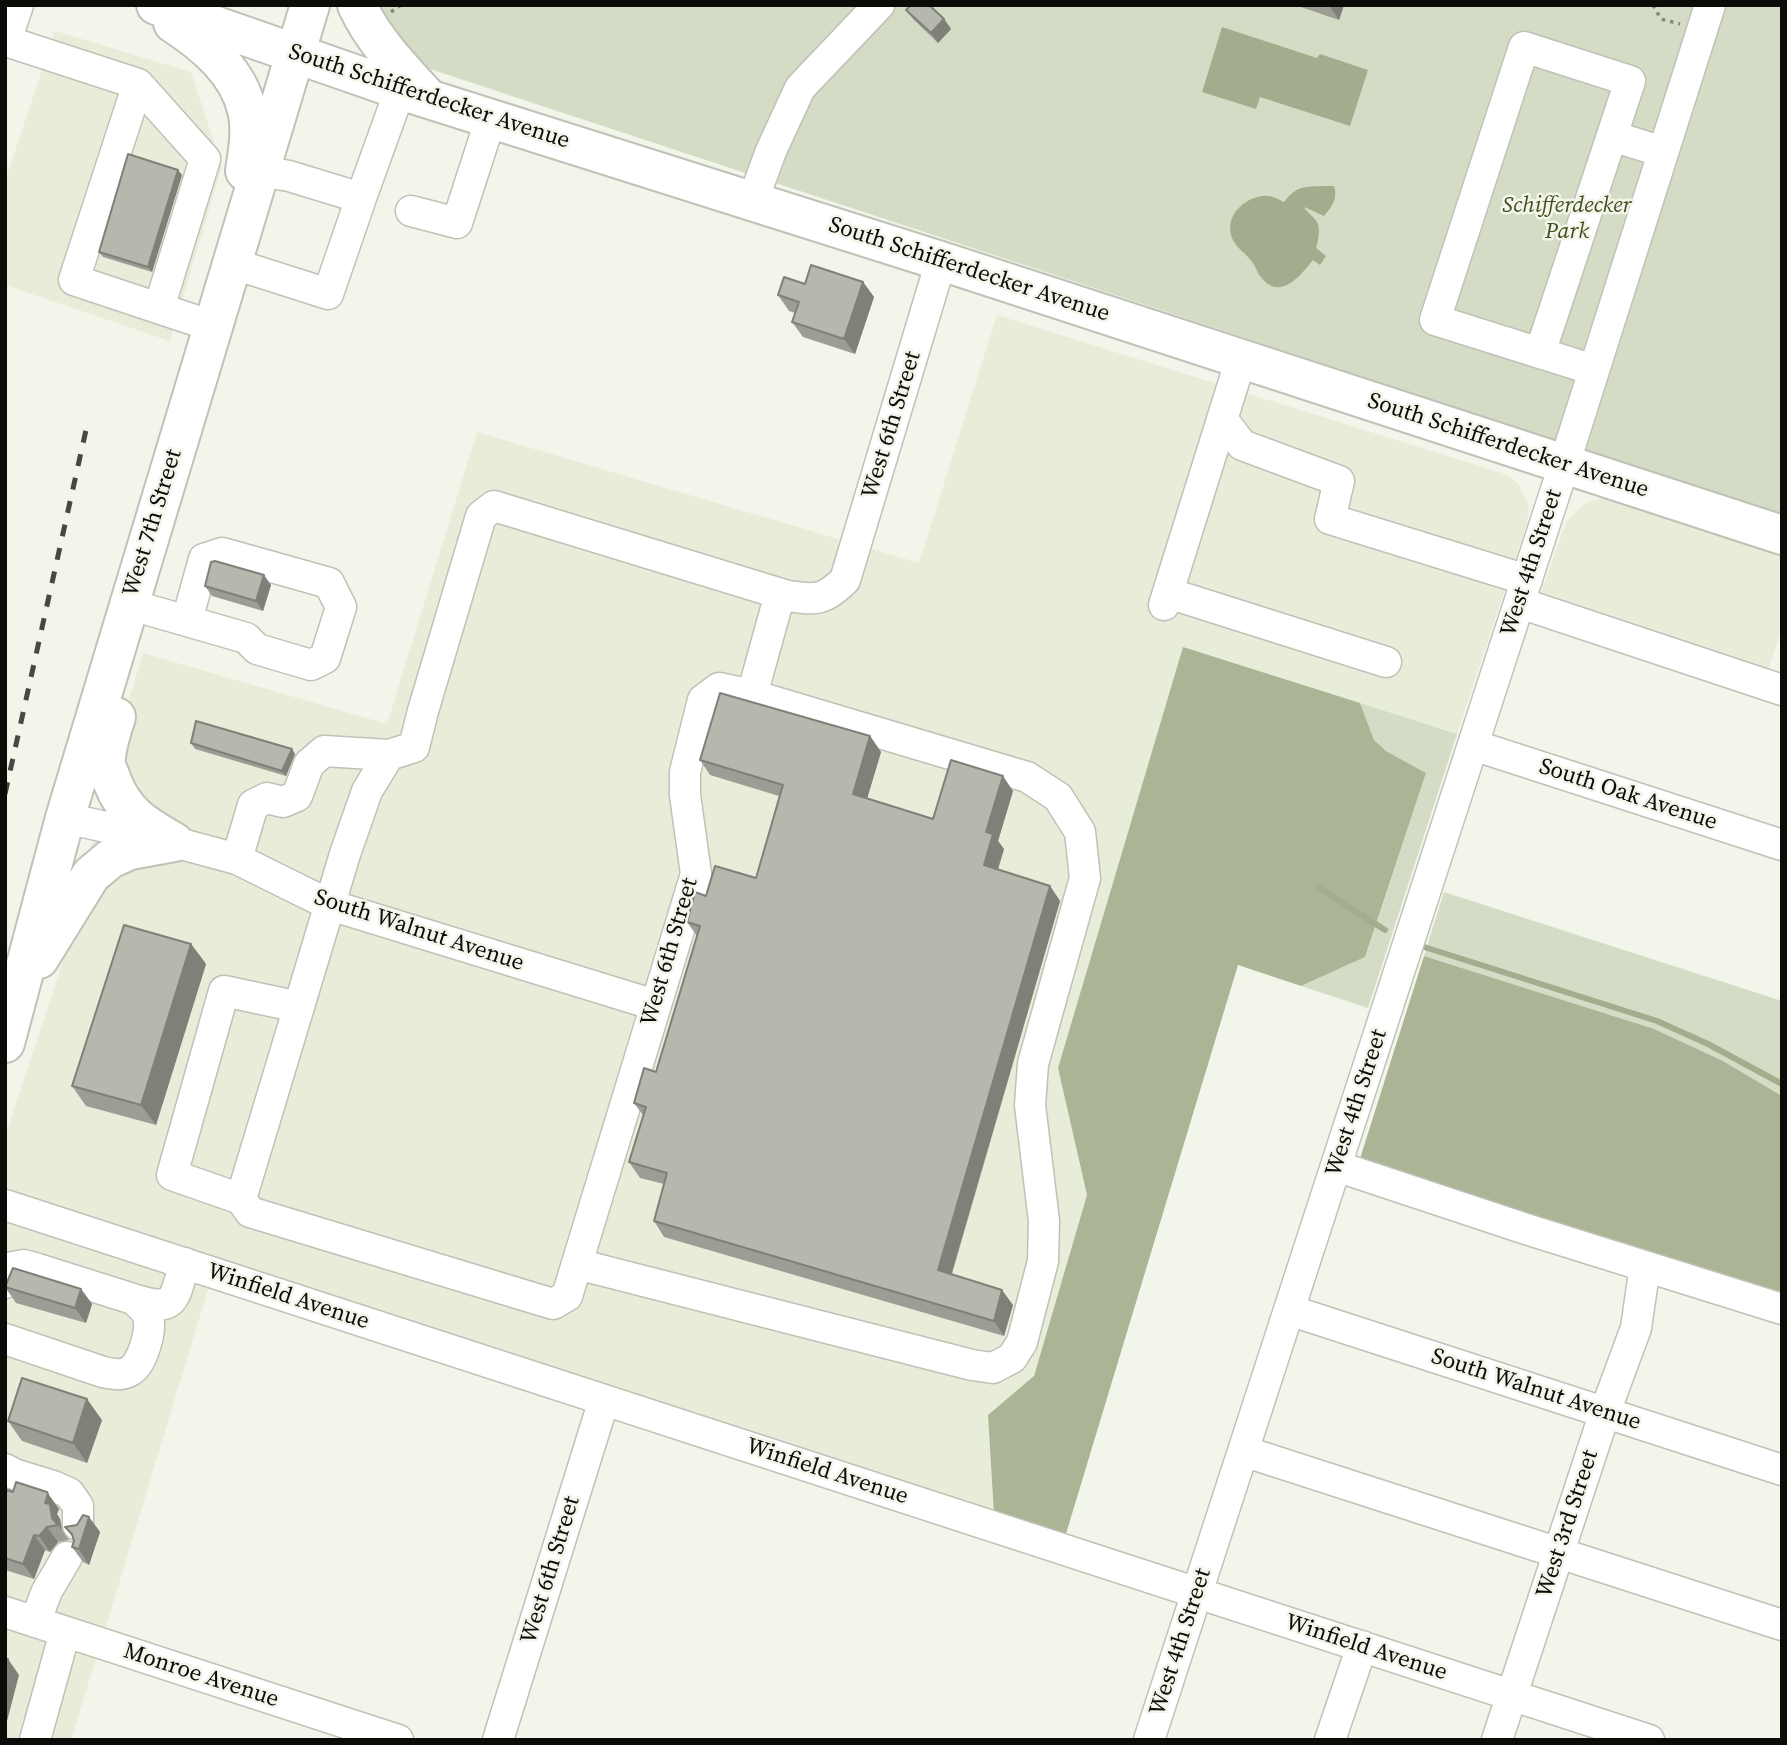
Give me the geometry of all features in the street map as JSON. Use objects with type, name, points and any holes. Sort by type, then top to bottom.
[{"type":"main road","points":[[145,5],[212,51],[240,91],[247,110],[249,133],[243,185],[248,209]]},
{"type":"main road","name":"South Schifferdecker Avenue","points":[[156,5],[415,95],[753,200],[1782,535]]},
{"type":"main road","name":"West 7th Street","points":[[5,1043],[65,818],[112,657],[310,5]]},
{"type":"main road","points":[[357,5],[364,22],[409,77],[415,95]]},
{"type":"main road","points":[[112,657],[118,687],[118,709],[106,765],[118,796],[129,810],[145,825],[174,842]]},
{"type":"main road","points":[[19,990],[91,875],[110,859],[130,850],[174,842]]},
{"type":"street","points":[[18,5],[6,41],[138,85],[205,159],[188,195],[175,237],[159,309]]},
{"type":"street","points":[[753,200],[786,115],[800,88],[879,5]]},
{"type":"street","name":"West 4th Street","points":[[1149,1740],[1564,465],[1706,18]]},
{"type":"street","points":[[1541,353],[1630,81],[1524,47],[1434,320],[1594,370]]},
{"type":"street","points":[[138,85],[118,174],[105,215],[74,280],[212,326]]},
{"type":"street","points":[[231,263],[328,294],[361,198],[415,95]]},
{"type":"street","points":[[411,211],[457,223],[491,118]]},
{"type":"street","points":[[1612,136],[1664,152]]},
{"type":"street","points":[[260,171],[289,176],[361,198]]},
{"type":"street","name":"West 6th Street","points":[[389,755],[414,747],[481,516],[494,506],[780,594],[813,600],[830,594],[845,580],[941,261]]},
{"type":"street","points":[[1241,359],[1166,599],[1387,662]]},
{"type":"street","points":[[1222,419],[1242,445],[1339,481],[1330,519],[1782,690]]},
{"type":"street","points":[[128,604],[246,638],[257,649],[311,665],[325,658],[341,607],[329,583],[222,553],[204,559],[187,620]]},
{"type":"street","points":[[752,695],[780,594]]},
{"type":"street","name":"West 6th Street","points":[[241,1199],[250,1212],[526,1296],[553,1304],[567,1296],[696,874],[685,795],[685,772],[703,700],[719,688],[752,695],[1027,777],[1058,797],[1080,832],[1085,878],[1033,1064],[1030,1105],[1044,1222],[1043,1261],[1022,1342],[1012,1358],[993,1368],[972,1365],[577,1264]]},
{"type":"street","name":"South Oak Avenue","points":[[1473,745],[1782,845]]},
{"type":"street","points":[[237,859],[253,805],[267,798],[283,802],[297,796],[310,764],[324,751],[389,755],[367,791],[241,1199],[172,1175],[225,991],[299,1007]]},
{"type":"street","name":"South Walnut Avenue","points":[[65,818],[237,859],[330,905],[655,1005]]},
{"type":"street","points":[[1336,1166],[1782,1309]]},
{"type":"street","name":"Winfield Avenue","points":[[5,1205],[1649,1740]]},
{"type":"street","points":[[5,1283],[13,1266],[24,1265],[154,1306],[165,1305],[173,1299],[185,1263]]},
{"type":"street","name":"West 3rd Street","points":[[1497,1740],[1605,1412],[1636,1328],[1645,1266]]},
{"type":"street","points":[[5,1339],[103,1372],[117,1374],[129,1371],[138,1364],[149,1325],[147,1314],[133,1299]]},
{"type":"street","name":"South Walnut Avenue","points":[[1289,1310],[1782,1469]]},
{"type":"street","name":"West 6th Street","points":[[498,1740],[604,1400]]},
{"type":"street","points":[[1243,1451],[1782,1625]]},
{"type":"street","points":[[5,1469],[69,1493],[78,1507],[78,1525]]},
{"type":"street","points":[[35,1622],[47,1591],[67,1557]]},
{"type":"street","name":"Monroe Avenue","points":[[5,1612],[398,1740]]},
{"type":"street","points":[[35,1740],[65,1632]]},
{"type":"street","points":[[1330,1740],[1362,1646]]},
{"type":"path","points":[[1653,5],[1661,19],[1706,18]]},
{"type":"shaded area","points":[[1222,27],[1317,58],[1320,54],[1368,70],[1350,126],[1260,97],[1256,109],[1202,92]]},
{"type":"shaded area","points":[[55,31],[191,72],[222,167],[170,341],[5,285],[5,181]]},
{"type":"shaded area","points":[[1334,186],[1334,202],[1324,216],[1304,207],[1318,225],[1316,248],[1326,256],[1320,265],[1313,260],[1296,279],[1283,287],[1268,284],[1232,238],[1231,223],[1237,210],[1249,200],[1263,196],[1284,202],[1300,188]]},
{"type":"shaded area","points":[[997,315],[1508,475],[1518,484],[1529,509],[1527,523],[1457,734],[1183,648],[1058,1068],[1087,1195],[1034,1377],[988,1415],[994,1515],[5,1194],[5,1137],[71,931],[118,737],[143,653],[387,724],[477,432],[919,563]]},
{"type":"shaded area","points":[[1608,496],[1782,549],[1782,627],[1766,677],[1538,602],[1566,522],[1584,504]]},
{"type":"shaded area","points":[[1183,647],[1360,703],[1374,740],[1386,751],[1426,773],[1365,957],[1301,986],[1238,965],[1065,1537],[994,1515],[988,1415],[1034,1376],[1087,1195],[1058,1068]]},
{"type":"shaded area","points":[[1424,956],[1654,1029],[1723,1061],[1782,1096],[1782,1304],[1358,1165]]},
{"type":"shaded area","points":[[5,1221],[209,1286],[105,1630],[5,1598]]},
{"type":"shaded area","points":[[5,1626],[97,1655],[71,1740],[5,1740]]},
{"type":"green space","name":"Schifferdecker Park","points":[[367,5],[1782,5],[1782,515],[421,66]]},
{"type":"green space","points":[[1360,703],[1457,734],[1368,1008],[1301,986],[1365,957],[1426,773],[1386,751],[1374,740]]},
{"type":"green space","points":[[1444,892],[1782,1001],[1782,1096],[1723,1061],[1655,1030],[1424,956]]},
{"type":"building","points":[[911,5],[929,5],[944,19],[931,33],[906,10]]},
{"type":"building","points":[[128,154],[178,170],[148,267],[99,252]]},
{"type":"building","points":[[811,265],[863,282],[844,339],[792,322],[799,302],[778,295],[784,277],[805,284]]},
{"type":"building","points":[[211,562],[264,575],[256,601],[205,586]]},
{"type":"building","points":[[720,693],[870,736],[853,794],[933,819],[951,760],[1003,776],[986,832],[993,834],[984,865],[1050,886],[938,1270],[1002,1290],[994,1321],[654,1221],[667,1173],[629,1162],[646,1107],[634,1103],[644,1068],[656,1072],[700,926],[687,922],[695,892],[706,896],[715,866],[756,878],[783,785],[700,760]]},
{"type":"building","points":[[196,721],[292,749],[282,771],[191,743]]},
{"type":"building","points":[[124,925],[191,944],[141,1105],[72,1086]]},
{"type":"building","points":[[13,1268],[81,1289],[75,1308],[5,1287]]},
{"type":"building","points":[[22,1378],[87,1399],[73,1443],[8,1421]]},
{"type":"building","points":[[16,1482],[47,1492],[45,1503],[50,1504],[52,1518],[58,1525],[47,1527],[39,1536],[34,1535],[23,1564],[5,1558],[5,1496],[7,1490],[13,1492]]},
{"type":"building","points":[[83,1515],[89,1517],[79,1549],[72,1547],[72,1534],[65,1527],[77,1525]]},
{"type":"waterway","points":[[1318,887],[1385,930]]},
{"type":"waterway","points":[[1418,945],[1657,1021],[1708,1044],[1782,1084]]},
{"type":"railway","points":[[5,794],[86,430]]}]
